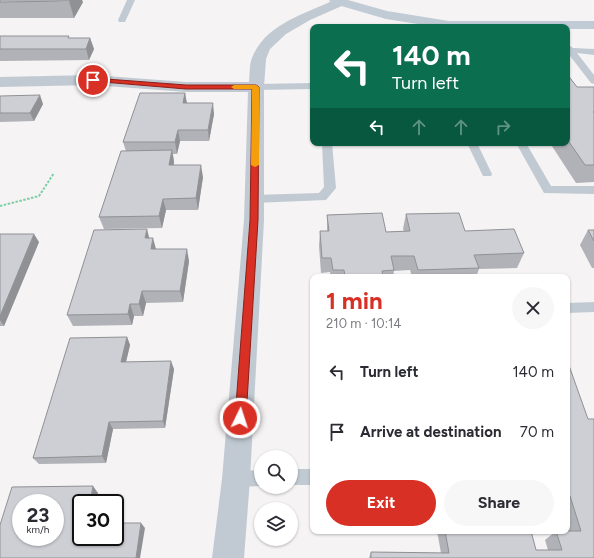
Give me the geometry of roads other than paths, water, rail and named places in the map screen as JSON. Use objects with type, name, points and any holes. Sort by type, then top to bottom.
[{"type":"street","points":[[228,558],[236,479],[254,199],[256,87],[259,59],[266,44],[278,33],[292,24],[338,1],[386,15],[442,24]]},
{"type":"street","points":[[570,26],[594,25]]},
{"type":"street","points":[[0,82],[93,80],[186,87],[256,87]]},
{"type":"lane","points":[[122,20],[131,0]]},
{"type":"lane","points":[[570,48],[594,52]]},
{"type":"lane","points":[[570,51],[594,81]]},
{"type":"lane","points":[[256,87],[310,86]]},
{"type":"lane","points":[[254,199],[322,197],[330,188],[327,146]]},
{"type":"lane","points":[[473,146],[487,174]]},
{"type":"lane","points":[[523,146],[548,190],[594,190]]},
{"type":"lane","points":[[570,308],[594,307]]},
{"type":"lane","points":[[298,477],[310,477]]},
{"type":"lane","points":[[236,479],[254,478]]}]
